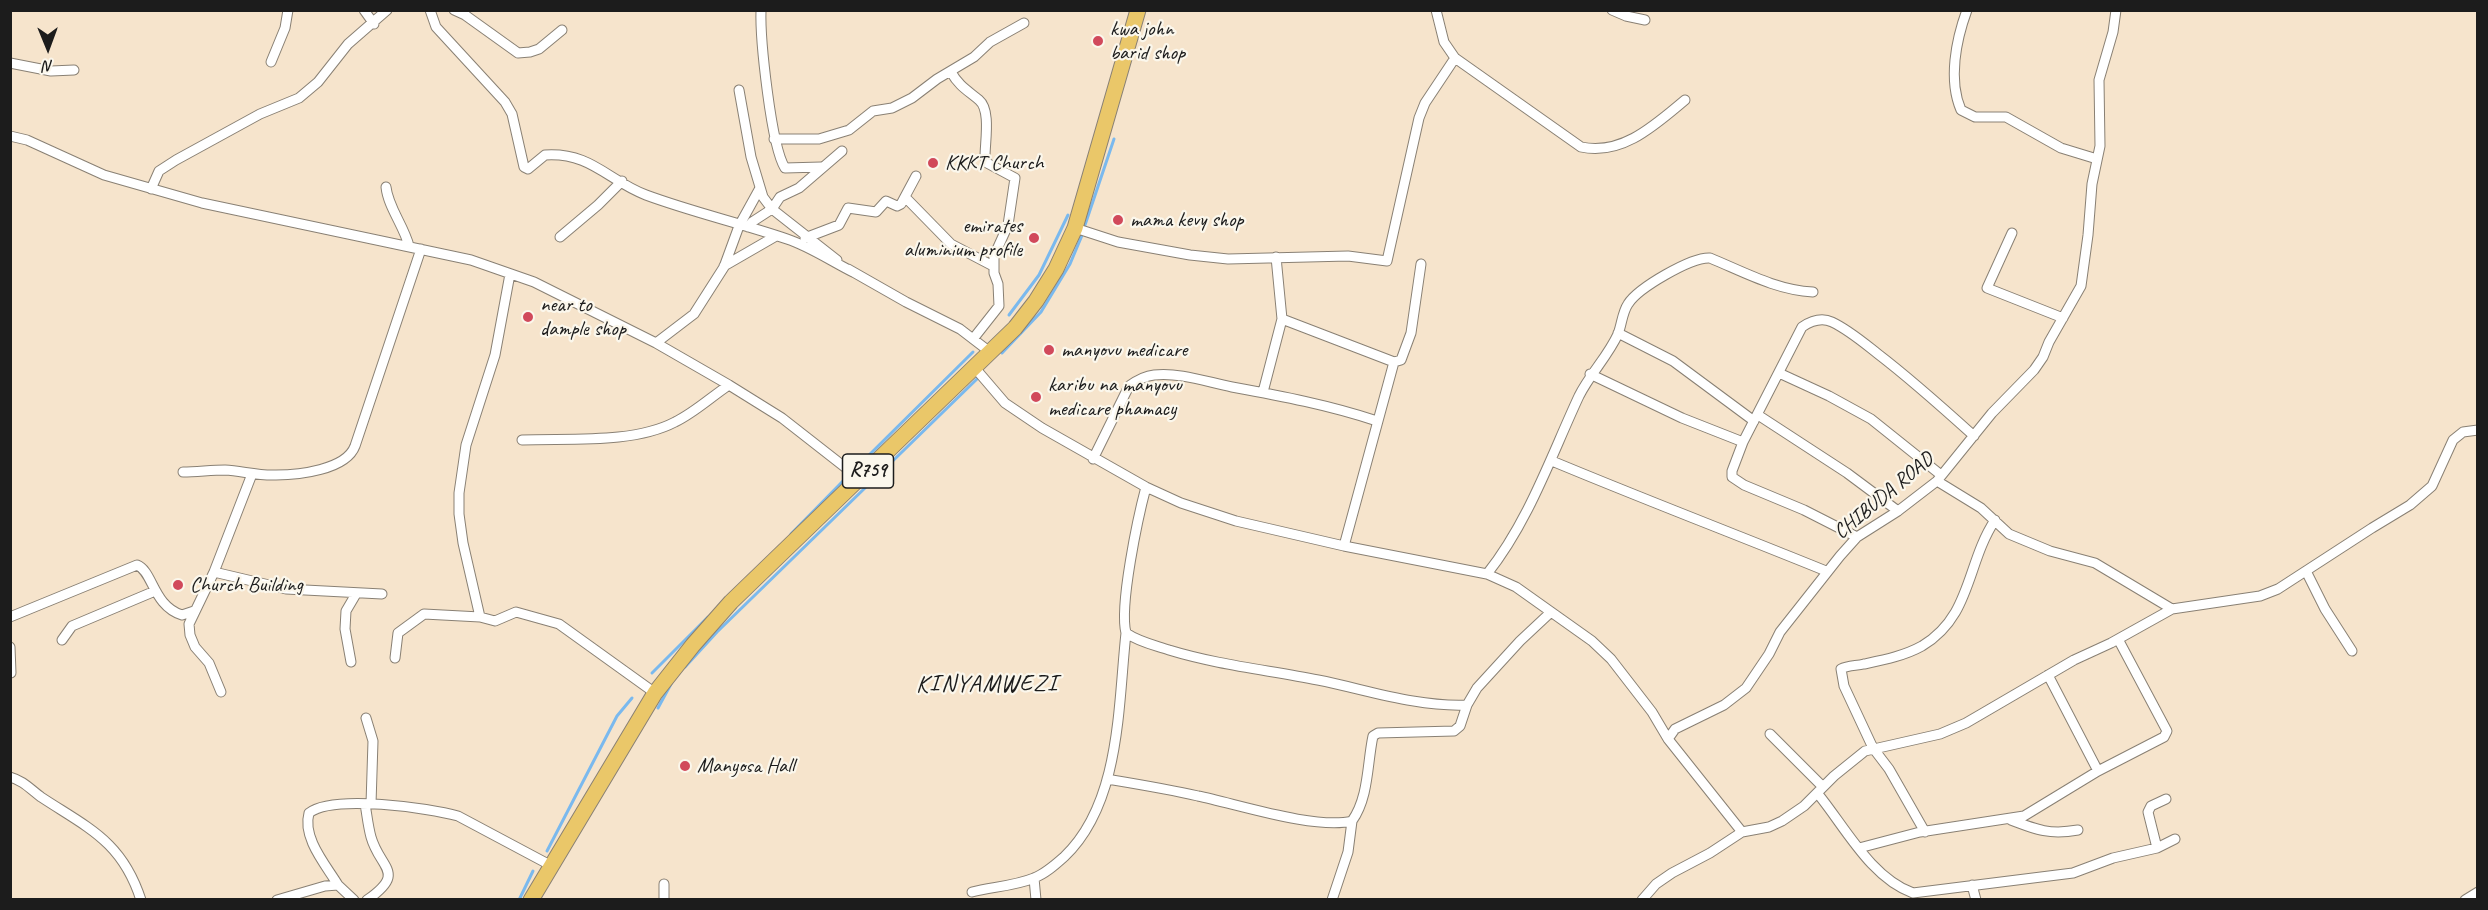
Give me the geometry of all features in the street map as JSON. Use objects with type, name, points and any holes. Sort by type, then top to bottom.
[{"type":"main road","name":"R759","points":[[531,900],[550,865],[656,693],[693,645],[731,602],[1015,328],[1036,301],[1056,269],[1075,228],[1138,10]]},
{"type":"street","points":[[271,62],[285,28],[288,10]]},
{"type":"street","points":[[364,10],[374,24]]},
{"type":"street","points":[[151,189],[159,171],[176,160],[260,114],[299,98],[318,82],[348,44],[374,24],[387,10]]},
{"type":"street","points":[[430,10],[436,27],[505,102],[512,114],[524,168],[528,169],[545,155],[567,155],[590,162],[643,194],[789,239],[960,330],[990,352]]},
{"type":"street","points":[[454,10],[465,15],[518,52],[539,49],[562,30]]},
{"type":"street","points":[[761,10],[774,138],[785,168],[822,167]]},
{"type":"street","points":[[1436,10],[1444,42],[1455,58],[1581,147],[1594,150],[1630,141],[1656,124],[1685,100]]},
{"type":"street","points":[[1612,10],[1645,20]]},
{"type":"street","points":[[1966,10],[1955,63],[1955,84],[1961,110],[1975,117],[2006,117],[2061,148],[2097,159]]},
{"type":"street","name":"CHIBUDA ROAD","points":[[1668,739],[1674,729],[1724,705],[1746,688],[1769,654],[1780,632],[1826,571],[1857,537],[1898,512],[1939,478],[1992,413],[2034,370],[2081,286],[2100,146],[2099,80],[2113,32],[2116,10]]},
{"type":"street","points":[[774,138],[819,139],[840,135],[873,111],[901,104],[937,79],[975,57],[990,42],[1024,23]]},
{"type":"street","points":[[1075,228],[1118,243],[1228,259],[1348,256],[1387,261],[1419,118],[1425,103],[1455,58]]},
{"type":"street","points":[[10,63],[51,70],[74,70]]},
{"type":"street","points":[[951,72],[957,84],[980,100],[985,109],[987,163],[1016,178],[1008,225],[994,256],[993,266],[999,306],[973,339]]},
{"type":"street","points":[[739,90],[751,158],[763,197],[772,209],[853,272]]},
{"type":"street","points":[[10,136],[27,140],[104,175],[151,189],[202,203],[471,260],[534,282],[657,343],[729,385],[782,418],[860,479]]},
{"type":"street","points":[[743,226],[772,209],[780,197],[799,188],[842,150]]},
{"type":"street","points":[[789,239],[810,237],[839,225],[848,208],[876,212],[886,201],[897,206],[906,198],[916,176]]},
{"type":"street","points":[[560,237],[622,182]]},
{"type":"street","points":[[386,187],[388,199],[403,226],[409,246]]},
{"type":"street","points":[[657,343],[694,314],[723,267],[760,188]]},
{"type":"street","points":[[906,198],[951,244],[993,266]]},
{"type":"street","points":[[2012,233],[1987,288],[2063,318]]},
{"type":"street","points":[[723,267],[776,236]]},
{"type":"street","points":[[183,472],[226,470],[276,476],[321,470],[344,460],[352,453],[421,249]]},
{"type":"street","points":[[1263,392],[1282,319],[1276,257]]},
{"type":"street","points":[[1487,574],[1532,502],[1590,374],[1618,333],[1624,310],[1637,294],[1696,259],[1710,258],[1766,282],[1813,292]]},
{"type":"street","points":[[1282,319],[1394,362],[1401,360],[1411,333],[1421,264]]},
{"type":"street","points":[[480,617],[463,543],[459,493],[466,445],[495,355],[510,274]]},
{"type":"street","points":[[1857,537],[1732,477],[1743,442],[1802,327],[1811,321],[1832,322],[1859,339],[1911,379],[1974,436]]},
{"type":"street","points":[[1618,333],[1683,368],[1756,418],[1839,466],[1898,512]]},
{"type":"street","points":[[1344,546],[1394,362]]},
{"type":"street","points":[[975,368],[1005,403],[1042,428],[1093,459],[1181,504],[1236,521],[1344,546],[1487,574],[1516,587],[1592,640],[1611,659],[1652,712],[1668,739],[1742,832]]},
{"type":"street","points":[[1779,373],[1871,419],[1939,478],[1981,508],[2009,534],[2028,543],[2095,563],[2172,609]]},
{"type":"street","points":[[1590,374],[1682,418],[1743,442]]},
{"type":"street","points":[[1093,459],[1129,386],[1144,377],[1154,375],[1175,376],[1263,392],[1337,408],[1377,421]]},
{"type":"street","points":[[522,440],[614,436],[648,432],[675,423],[729,385]]},
{"type":"street","points":[[1642,900],[1656,884],[1672,873],[1710,853],[1742,832],[1769,827],[1782,821],[1820,791],[1851,761],[1873,748],[1940,734],[1966,723],[2073,660],[2118,639],[2172,609],[2269,594],[2410,505],[2432,486],[2453,440],[2463,432],[2478,430]]},
{"type":"street","points":[[1552,461],[1669,510],[1727,530],[1826,571]]},
{"type":"street","points":[[221,692],[209,663],[190,635],[189,624],[213,572],[252,474]]},
{"type":"street","points":[[972,892],[1034,878],[1052,868],[1083,835],[1107,779],[1120,712],[1126,633],[1125,615],[1131,567],[1146,487]]},
{"type":"street","points":[[1925,832],[1889,769],[1873,748],[1844,686],[1841,669],[1921,646],[1949,624],[1960,606],[1982,543],[1995,520]]},
{"type":"street","points":[[10,617],[137,565],[145,571],[154,591],[176,614],[182,615],[194,611]]},
{"type":"street","points":[[2306,571],[2325,609],[2352,651]]},
{"type":"street","points":[[213,572],[286,589],[382,594]]},
{"type":"street","points":[[62,640],[72,626],[154,591]]},
{"type":"street","points":[[351,662],[345,629],[346,611],[356,594]]},
{"type":"street","points":[[395,658],[398,633],[424,614],[480,617],[495,621],[516,612],[559,624],[656,693]]},
{"type":"street","points":[[1332,900],[1348,852],[1352,821],[1358,813],[1365,789],[1373,736],[1378,733],[1454,732],[1460,726],[1467,705],[1477,688],[1520,641],[1551,612]]},
{"type":"street","points":[[1126,633],[1135,639],[1191,656],[1247,669],[1317,680],[1428,704],[1467,705]]},
{"type":"street","points":[[1859,848],[1925,832],[2011,820],[2024,816],[2098,771],[2160,741],[2167,731],[2118,639]]},
{"type":"street","points":[[10,647],[11,673]]},
{"type":"street","points":[[2048,675],[2098,771]]},
{"type":"street","points":[[366,718],[373,741],[368,804],[371,837],[388,874],[388,880],[382,888],[367,900]]},
{"type":"street","points":[[1770,734],[1820,791],[1859,848],[1902,889],[1922,894],[1972,885],[2073,873],[2113,858],[2157,848],[2175,839]]},
{"type":"street","points":[[10,777],[21,780],[40,796],[66,810],[100,836],[121,858],[135,880],[141,900]]},
{"type":"street","points":[[1107,779],[1195,795],[1311,821],[1334,824],[1352,821]]},
{"type":"street","points":[[2157,848],[2148,812],[2151,806],[2166,799]]},
{"type":"street","points":[[354,900],[338,885],[310,837],[307,819],[309,813],[320,807],[368,804],[427,809],[458,816],[550,865]]},
{"type":"street","points":[[2011,820],[2042,831],[2057,833],[2078,830]]},
{"type":"street","points":[[1034,878],[1036,900]]},
{"type":"street","points":[[664,884],[664,900]]},
{"type":"street","points":[[277,900],[325,886],[338,885]]},
{"type":"street","points":[[1972,885],[1976,900]]},
{"type":"street","points":[[1902,889],[1905,900]]},
{"type":"street","points":[[2464,900],[2478,892]]},
{"type":"waterway","points":[[1085,225],[1114,139]]},
{"type":"waterway","points":[[1009,315],[1039,275],[1068,215]]},
{"type":"waterway","points":[[1002,353],[1041,312],[1070,264],[1083,233]]},
{"type":"waterway","points":[[864,460],[973,352]]},
{"type":"waterway","points":[[685,667],[717,632],[978,378]]},
{"type":"waterway","points":[[791,534],[843,481]]},
{"type":"waterway","points":[[652,673],[708,617]]},
{"type":"waterway","points":[[658,708],[671,684]]},
{"type":"waterway","points":[[547,851],[617,716],[632,698]]},
{"type":"waterway","points":[[519,900],[533,871]]},
{"type":"place","name":"kwa john barid shop","points":[[1098,41]]},
{"type":"place","name":"KKKT Church","points":[[933,163]]},
{"type":"place","name":"mama kevy shop","points":[[1118,220]]},
{"type":"place","name":"emirates aluminium profile","points":[[1034,238]]},
{"type":"place","name":"near to dample shop","points":[[528,317]]},
{"type":"place","name":"manyovu medicare","points":[[1049,350]]},
{"type":"place","name":"karibu na manyovu medicare phamacy","points":[[1036,397]]},
{"type":"place","name":"Church Building","points":[[178,585]]},
{"type":"place","name":"Manyosa Hall","points":[[685,766]]},
{"type":"district","name":"KINYAMWEZI","points":[[987,685]]}]
